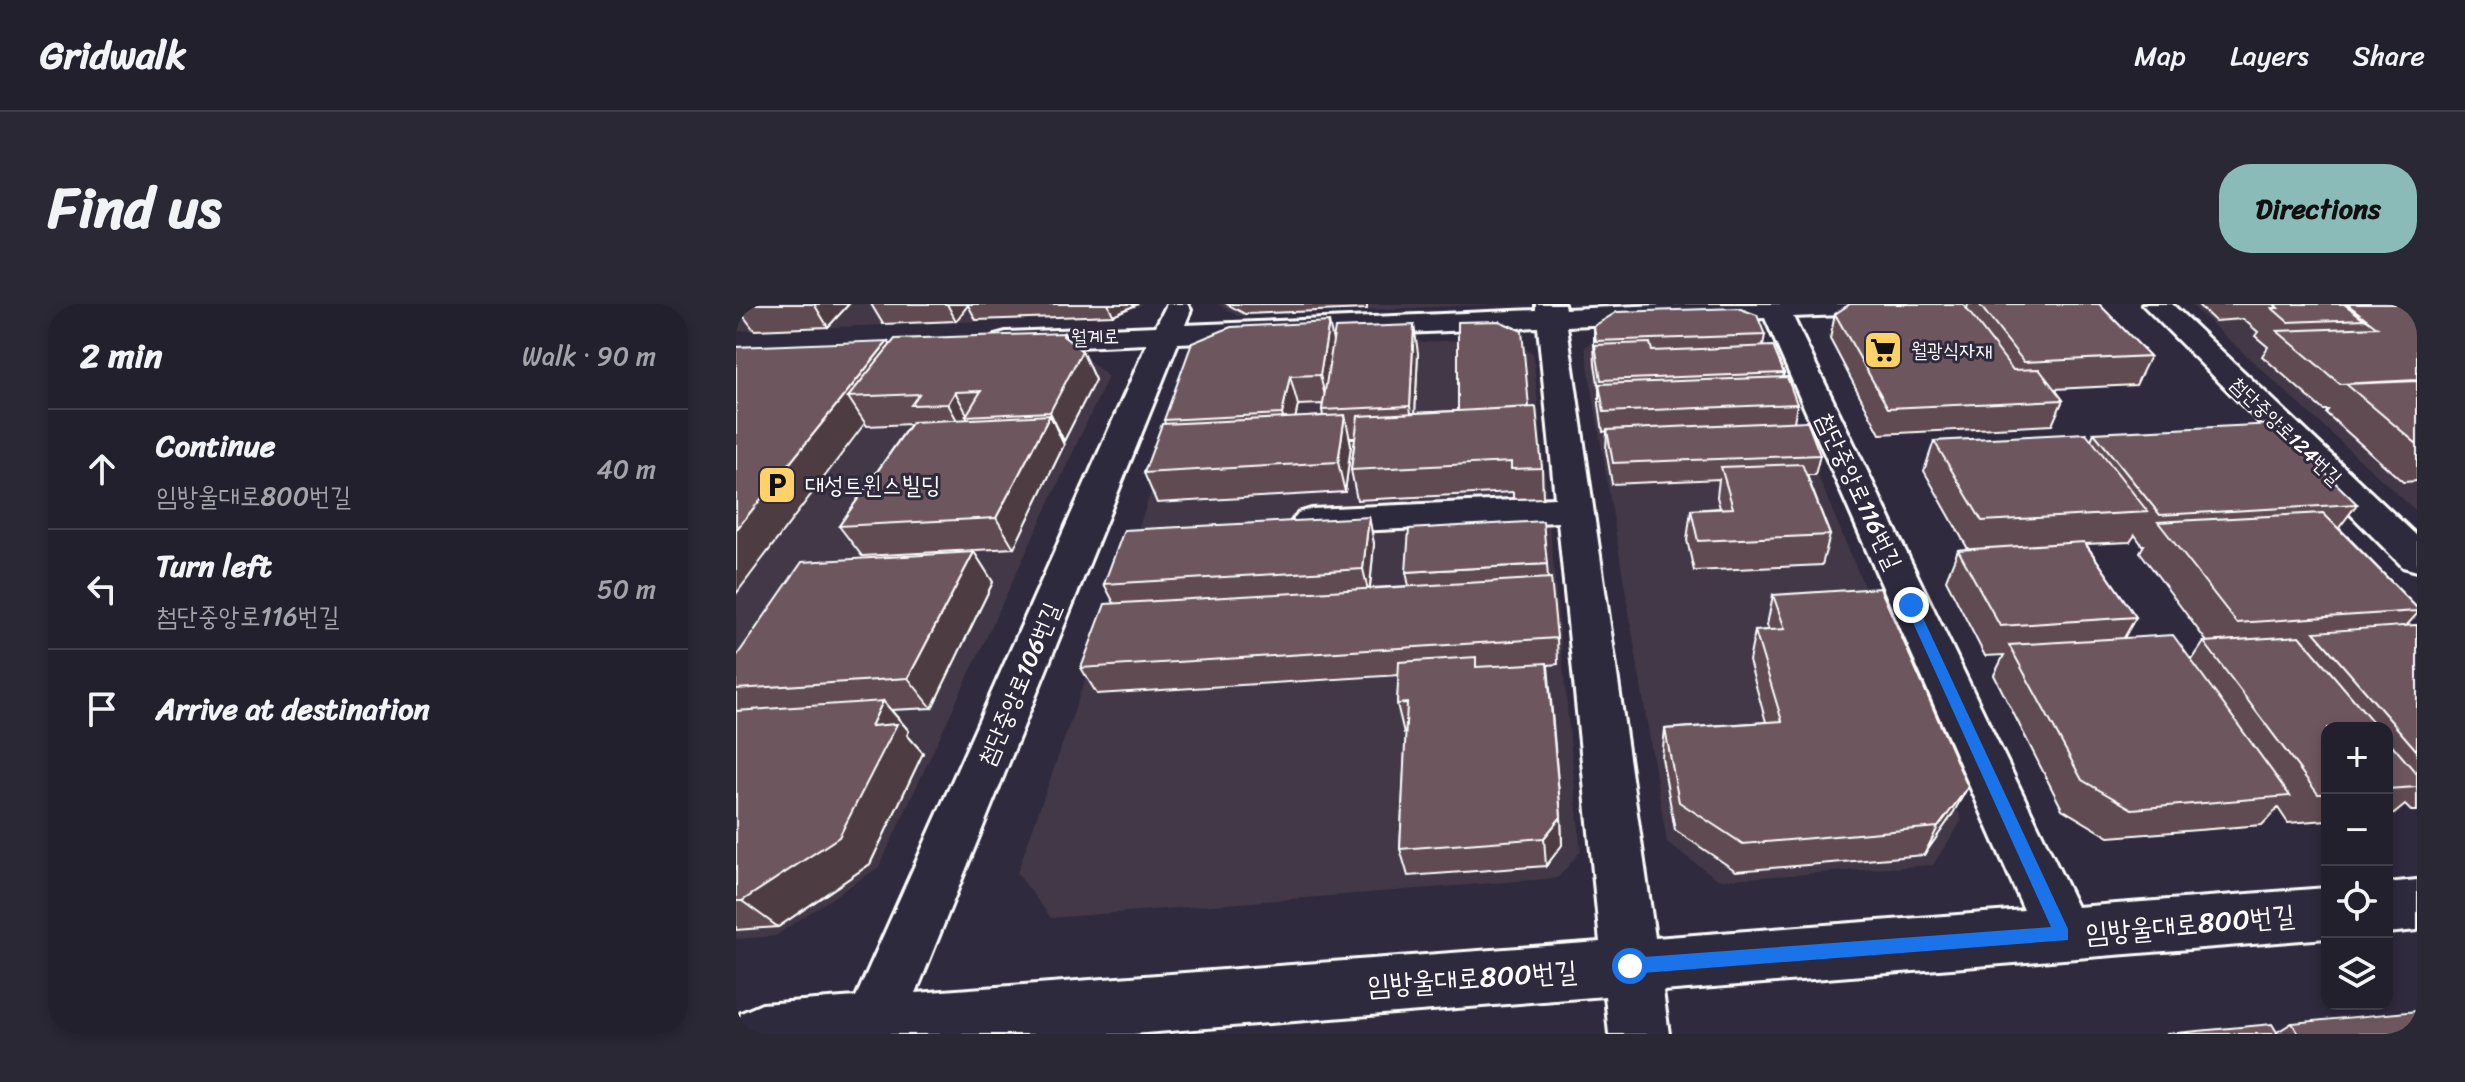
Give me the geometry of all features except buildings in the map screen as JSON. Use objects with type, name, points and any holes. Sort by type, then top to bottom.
[{"type":"street","points":[[1173,319],[1892,304]]},
{"type":"street","name":"첨단중앙로124번길","points":[[2156,304],[2417,558]]},
{"type":"street","name":"첨단중앙로116번길","points":[[1774,306],[2062,934]]},
{"type":"street","points":[[1551,311],[1639,1034]]},
{"type":"street","name":"월계로","points":[[979,342],[1173,319]]},
{"type":"street","name":"첨단중앙로106번길","points":[[872,1029],[1100,532],[1173,319]]},
{"type":"street","points":[[1274,523],[1576,509]]},
{"type":"street","points":[[2393,907],[2417,905]]},
{"type":"street","name":"임방울대로800번길","points":[[762,1034],[872,1029],[1630,966],[2321,913]]},
{"type":"shaded area","points":[[736,304],[1144,304],[1114,316],[736,331]]},
{"type":"shaded area","points":[[1217,304],[1497,304],[1238,316]]},
{"type":"shaded area","points":[[2190,304],[2398,304],[2417,317],[2417,512]]},
{"type":"shaded area","points":[[1614,329],[1758,333],[1962,820],[1933,865],[1719,880],[1667,843],[1585,347]]},
{"type":"shaded area","points":[[1502,338],[1533,353],[1581,851],[1558,878],[1051,918],[1017,873],[1194,370],[1240,351]]},
{"type":"shaded area","points":[[1087,358],[1108,377],[879,867],[775,936],[736,939],[736,375]]},
{"type":"place","name":"월광식자재","points":[[1883,350]]},
{"type":"place","name":"대성트윈스빌딩","points":[[777,485]]},
{"type":"route","points":[[1630,966],[2062,934],[1911,605]]}]
